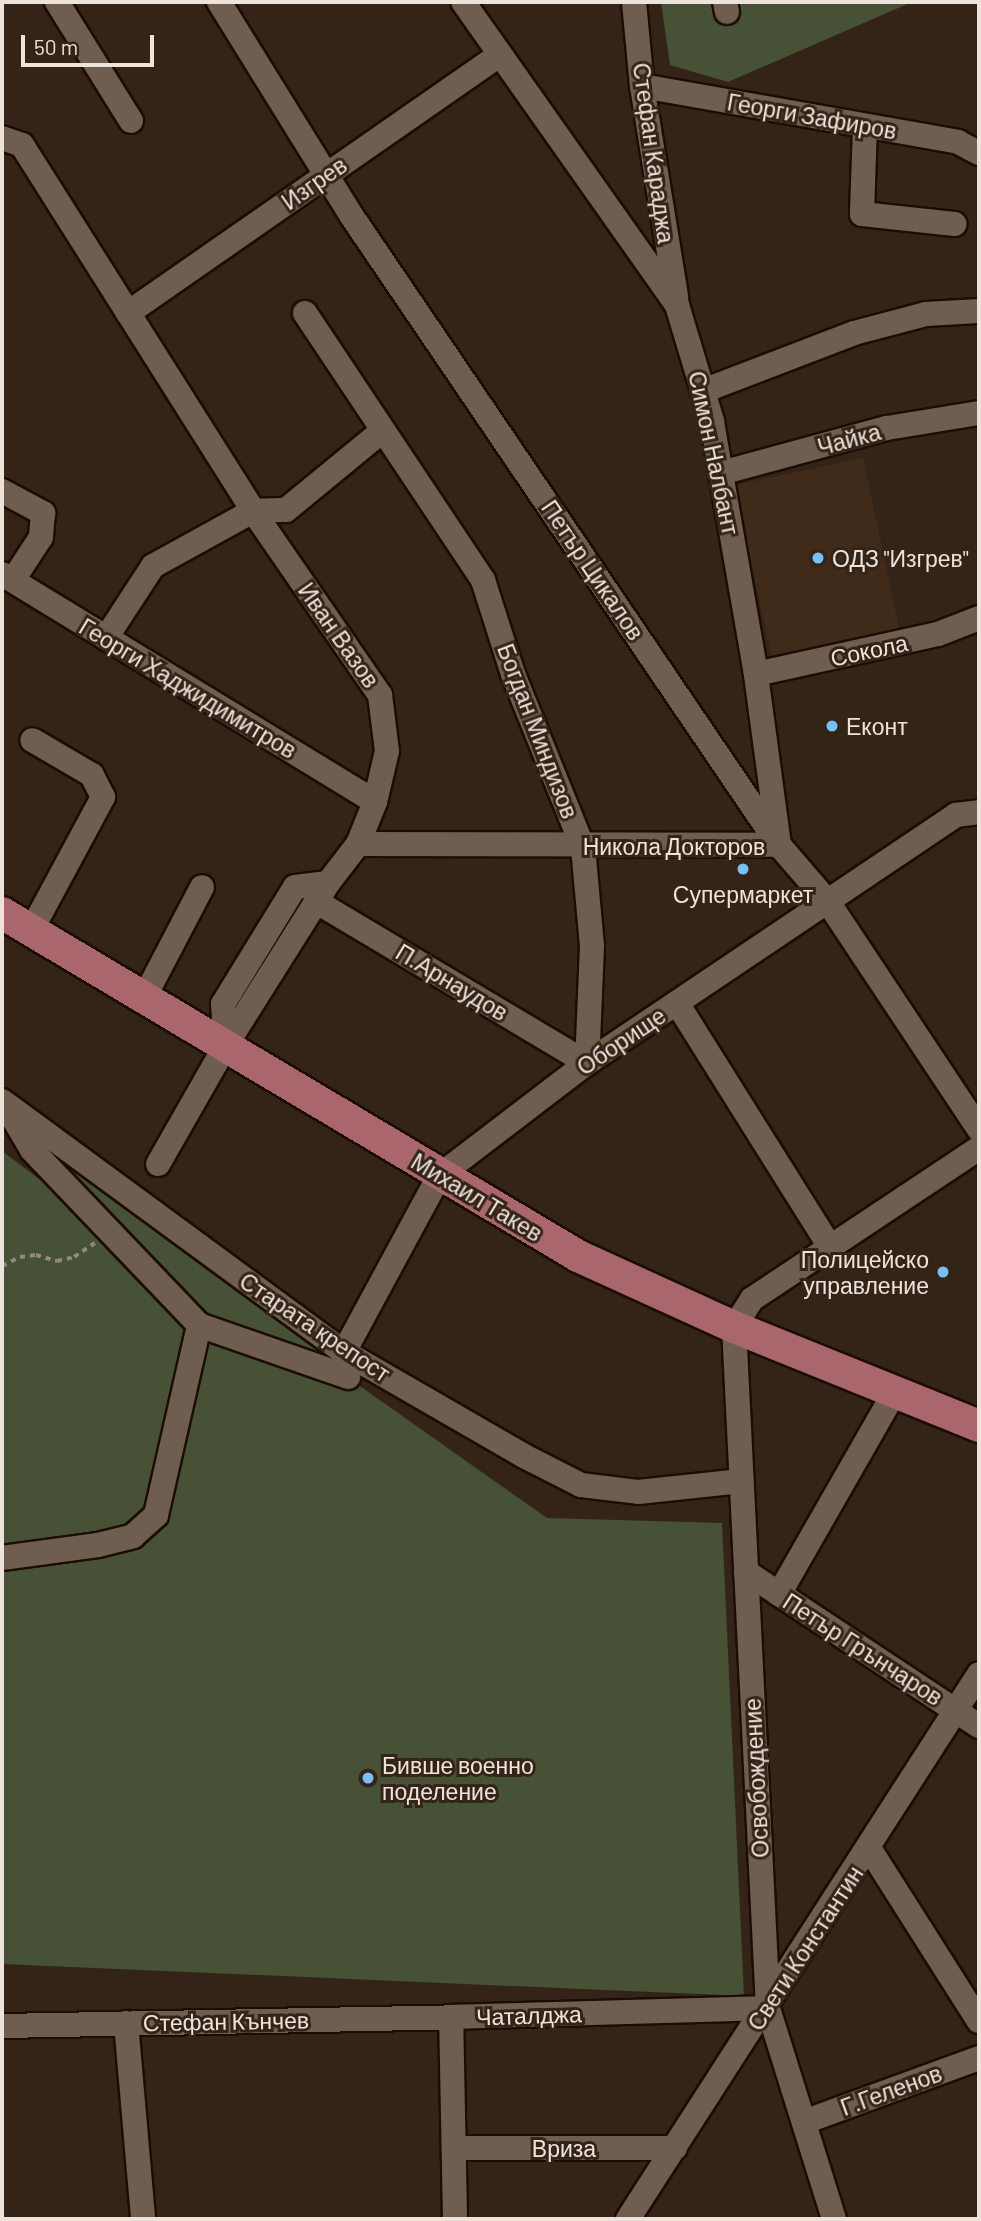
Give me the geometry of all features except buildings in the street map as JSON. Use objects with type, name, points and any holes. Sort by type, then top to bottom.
[{"type":"main road","name":"Михаил Такев","points":[[2,913],[226,1045],[439,1176],[578,1256],[734,1327],[896,1390],[979,1426]]},
{"type":"street","points":[[57,2],[131,121]]},
{"type":"street","name":"Петър Цикалов","points":[[219,2],[327,174],[779,845],[828,902],[979,1129]]},
{"type":"street","name":"Симон Налбант","points":[[464,2],[677,304],[703,391],[721,473],[756,674],[779,845]]},
{"type":"street","name":"Стефан Караджа","points":[[634,2],[642,86],[677,304]]},
{"type":"street","name":"Изгрев","points":[[128,313],[500,54]]},
{"type":"street","name":"Георги Зафиров","points":[[642,86],[958,142],[979,153]]},
{"type":"street","points":[[865,125],[862,214],[954,224]]},
{"type":"street","name":"Иван Вазов","points":[[2,138],[22,145],[253,511],[380,695],[387,751],[375,802],[358,844],[323,893],[226,1045],[158,1164]]},
{"type":"street","points":[[703,391],[854,333],[926,314],[979,311]]},
{"type":"street","name":"Богдан Миндизов","points":[[305,313],[381,432],[483,580],[513,674],[583,846],[592,946],[587,1063]]},
{"type":"street","name":"Чайка","points":[[721,473],[887,428],[979,413]]},
{"type":"street","points":[[106,638],[153,566],[253,511],[286,510],[381,432]]},
{"type":"street","points":[[2,491],[43,513],[41,537],[7,577]]},
{"type":"street","name":"Георги Хаджидимитров","points":[[7,577],[375,802]]},
{"type":"street","name":"Сокола","points":[[756,674],[938,634],[979,618]]},
{"type":"street","points":[[32,740],[92,775],[103,797],[32,929]]},
{"type":"street","name":"Оборище","points":[[346,1364],[439,1176],[587,1063],[828,902],[968,813],[979,799]]},
{"type":"street","name":"Никола Докторов","points":[[358,844],[779,845]]},
{"type":"street","points":[[145,998],[202,887]]},
{"type":"street","name":"П.Арнаудов","points":[[323,893],[587,1063]]},
{"type":"street","points":[[677,1003],[830,1247]]},
{"type":"street","points":[[2,1101],[32,1150],[199,1325],[346,1364]]},
{"type":"street","name":"Старата крепост","points":[[2,1101],[346,1364],[581,1485],[638,1492],[741,1480]]},
{"type":"street","points":[[734,1327],[752,1299],[979,1148]]},
{"type":"street","points":[[2,1558],[133,1536],[156,1515],[199,1325]]},
{"type":"street","name":"Освобождение","points":[[734,1327],[768,2008],[834,2219]]},
{"type":"street","points":[[779,1594],[896,1390]]},
{"type":"street","name":"Петър Грънчаров","points":[[746,1572],[979,1726]]},
{"type":"street","name":"Свети Константин","points":[[628,2219],[768,2008],[979,1674]]},
{"type":"street","points":[[869,1848],[979,2021]]},
{"type":"street","name":"Чаталджа","points":[[455,2219],[451,2017],[768,2008]]},
{"type":"street","name":"Стефан Кънчев","points":[[2,2025],[451,2017]]},
{"type":"street","points":[[126,2023],[143,2219]]},
{"type":"street","name":"Г.Геленов","points":[[804,2122],[979,2057]]},
{"type":"street","name":"Вриза","points":[[454,2148],[675,2148]]},
{"type":"path","points":[[2,1266],[9,1266],[20,1256],[36,1255],[57,1261],[74,1257],[100,1242]]},
{"type":"shaded area","name":"ОДЗ \"Изгрев\"","points":[[863,458],[900,630],[771,657],[735,485]]},
{"type":"green space","points":[[661,2],[912,2],[728,82],[670,65]]},
{"type":"green space","name":"Бивше военно поделение","points":[[36,1137],[337,1364],[357,1384],[547,1518],[722,1523],[744,1996],[2,1964],[2,1151],[83,1212]]},
{"type":"place","name":"ОДЗ \"Изгрев\"","points":[[818,558]]},
{"type":"place","name":"Еконт","points":[[832,726]]},
{"type":"place","name":"Супермаркет","points":[[743,869]]},
{"type":"place","name":"Полицейско управление","points":[[943,1272]]},
{"type":"place","name":"Бивше военно поделение","points":[[368,1778]]}]
